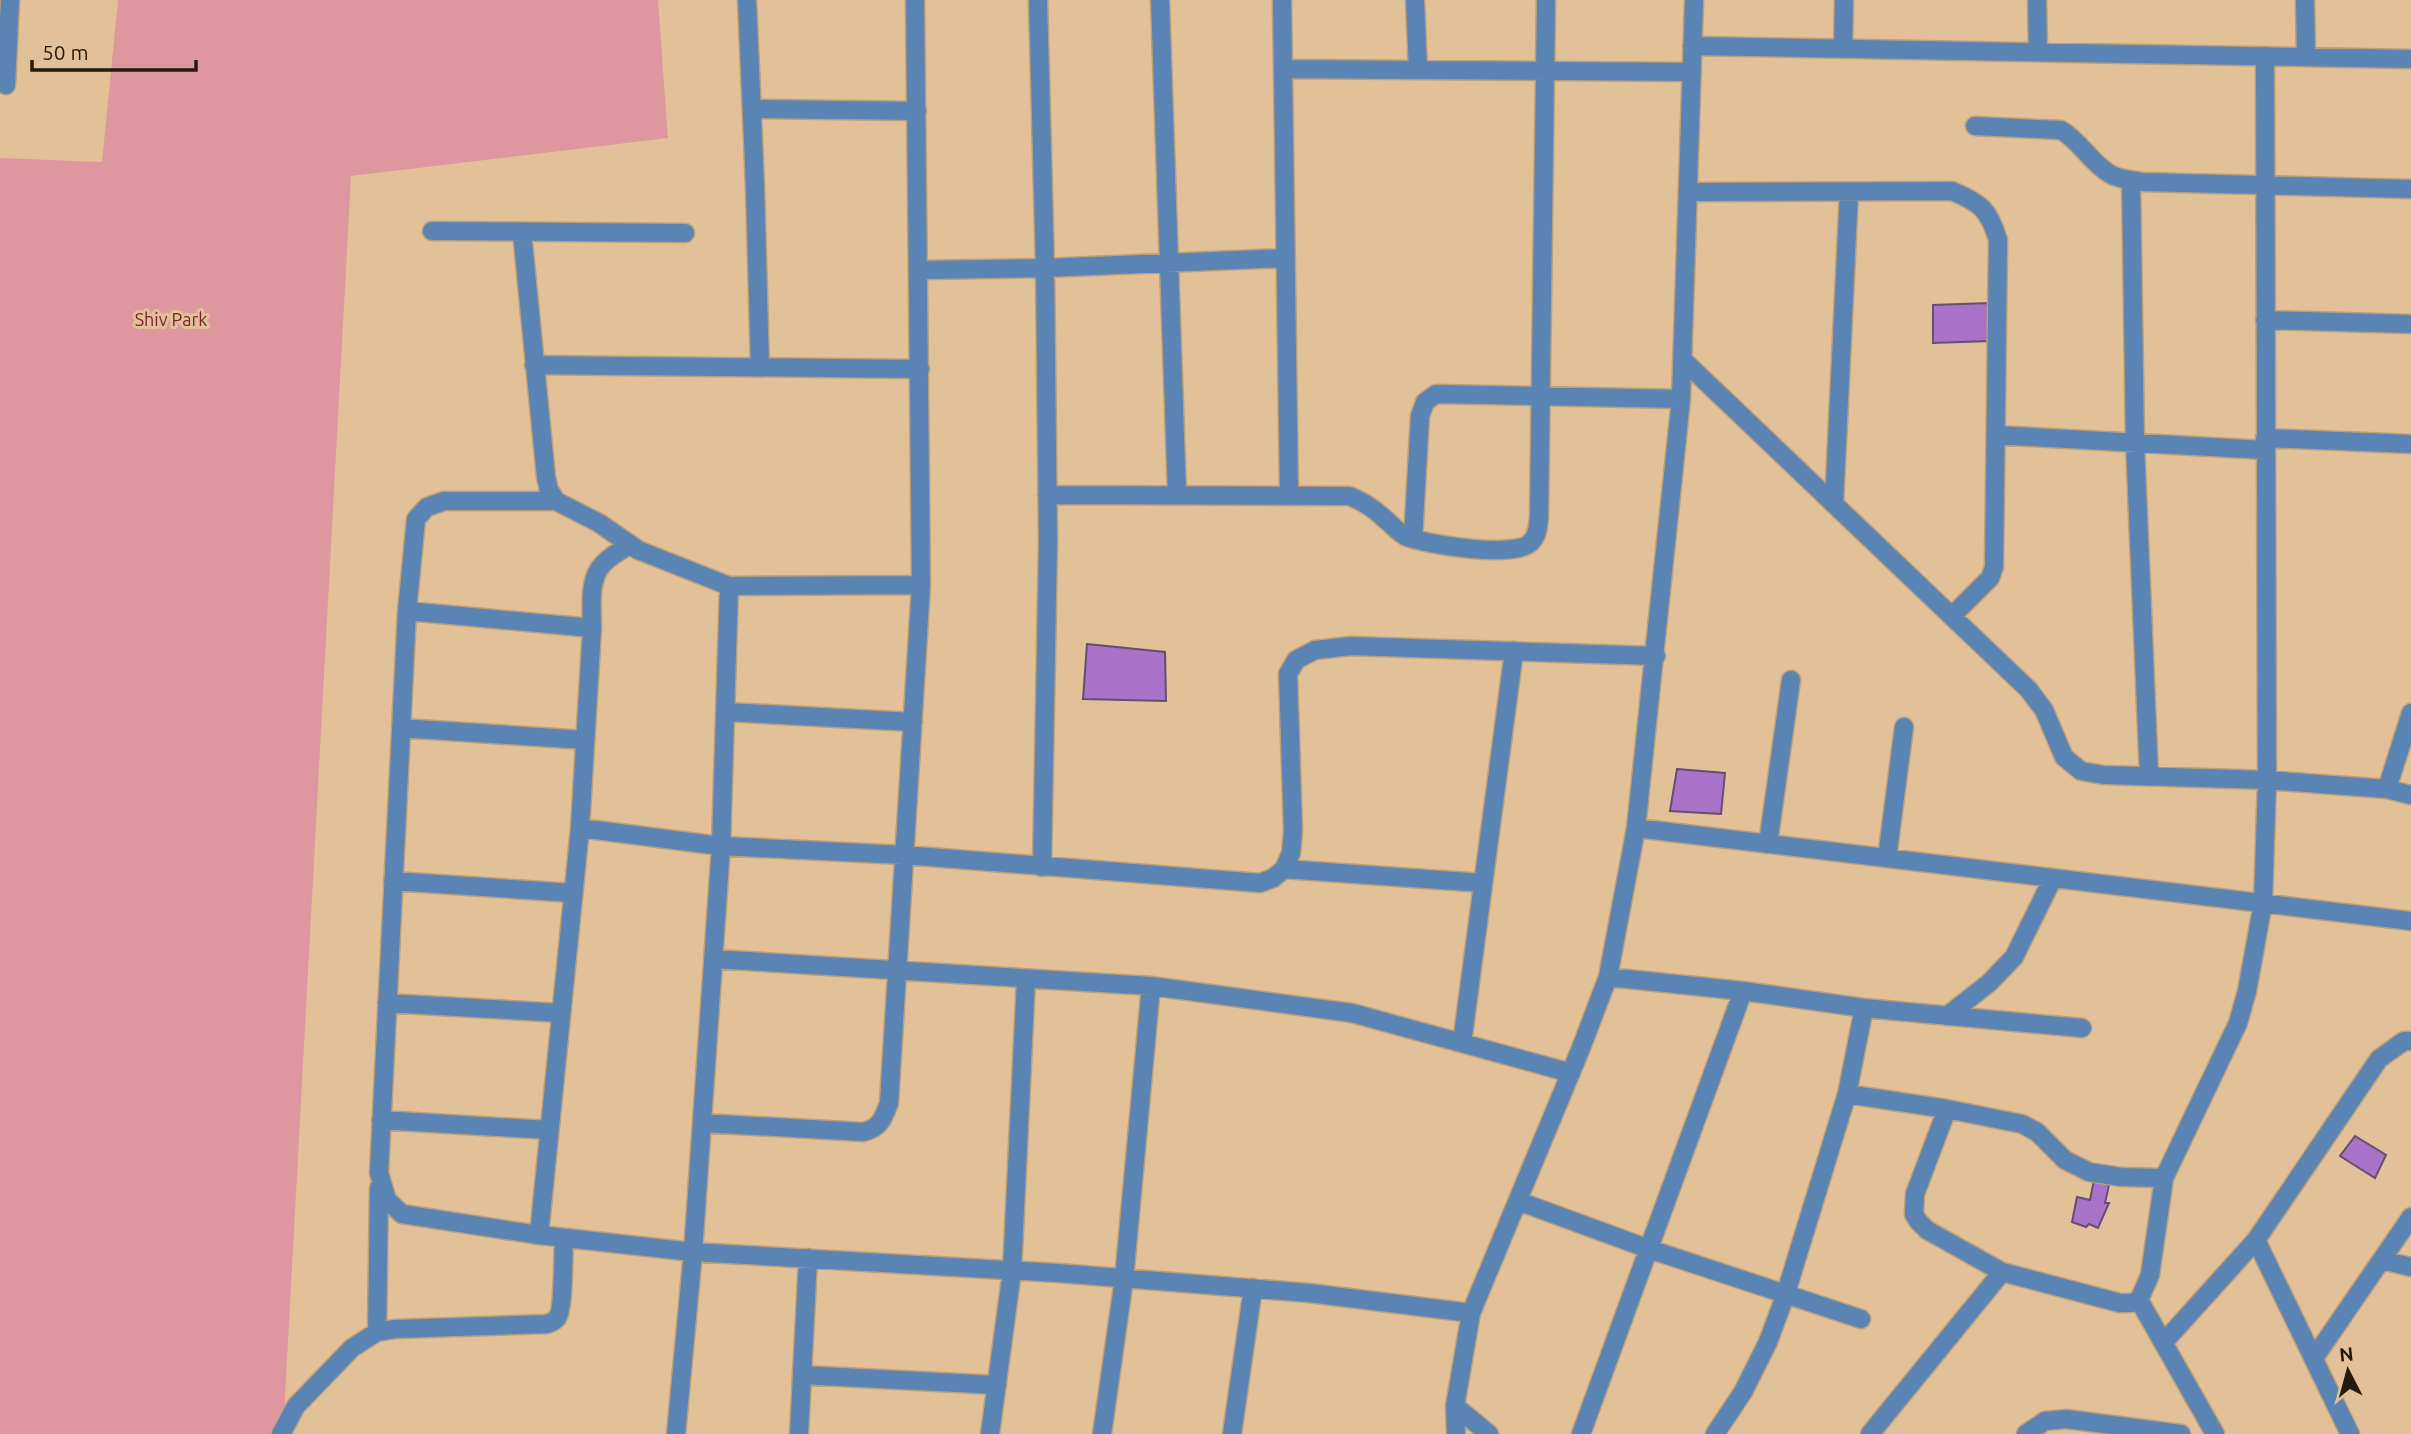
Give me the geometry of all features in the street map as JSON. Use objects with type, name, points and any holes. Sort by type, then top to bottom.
[{"type":"street","points":[[6,85],[5,20],[10,0]]},
{"type":"street","points":[[747,0],[760,368]]},
{"type":"street","points":[[702,1123],[863,1132],[873,1130],[883,1122],[889,1103],[921,585],[915,0]]},
{"type":"street","points":[[1038,0],[1045,268],[1047,495],[1042,867]]},
{"type":"street","points":[[1160,0],[1177,495]]},
{"type":"street","points":[[1282,0],[1289,495]]},
{"type":"street","points":[[1415,0],[1418,70]]},
{"type":"street","points":[[1047,495],[1349,496],[1364,501],[1403,535],[1413,539],[1439,545],[1510,551],[1531,543],[1537,532],[1539,517],[1546,0]]},
{"type":"street","points":[[1456,1434],[1455,1406],[1471,1313],[1608,977],[1636,828],[1681,399],[1694,0]]},
{"type":"street","points":[[1843,49],[1844,0]]},
{"type":"street","points":[[2037,0],[2038,52]]},
{"type":"street","points":[[2305,0],[2306,57]]},
{"type":"street","points":[[1692,46],[2411,59]]},
{"type":"street","points":[[1947,1109],[1915,1194],[1914,1214],[1927,1230],[2001,1272],[2120,1303],[2140,1300],[2150,1275],[2165,1178],[2238,1023],[2247,991],[2263,903],[2267,780],[2265,56]]},
{"type":"street","points":[[1284,69],[1692,72]]},
{"type":"street","points":[[752,108],[917,111]]},
{"type":"street","points":[[1975,126],[2061,130],[2072,137],[2111,175],[2131,180],[2411,189]]},
{"type":"street","points":[[2131,180],[2135,443],[2149,776]]},
{"type":"street","points":[[1688,192],[1952,191],[1976,201],[1992,218],[1998,240],[1994,567],[1990,578],[1952,616]]},
{"type":"street","points":[[1834,504],[1849,192]]},
{"type":"street","points":[[432,231],[685,233]]},
{"type":"street","points":[[522,232],[545,477],[556,501]]},
{"type":"street","points":[[919,270],[1045,268],[1286,258]]},
{"type":"street","points":[[2265,320],[2411,324]]},
{"type":"street","points":[[1683,360],[2029,690],[2043,710],[2064,757],[2081,771],[2104,775],[2267,780],[2386,789],[2411,795]]},
{"type":"street","points":[[534,365],[920,369]]},
{"type":"street","points":[[1413,539],[1420,416],[1425,402],[1436,394],[1681,399]]},
{"type":"street","points":[[1996,435],[2135,443],[2411,444]]},
{"type":"street","points":[[377,1332],[381,1119],[407,611],[416,519],[427,507],[444,501],[556,501],[599,523],[638,550],[729,586],[921,585]]},
{"type":"street","points":[[539,1235],[580,828],[592,602],[601,565],[630,545]]},
{"type":"street","points":[[676,1434],[693,1252],[721,846],[729,586]]},
{"type":"street","points":[[407,611],[592,628]]},
{"type":"street","points":[[580,828],[721,846],[904,855],[1259,883],[1273,878],[1284,869],[1292,853],[1288,674],[1296,660],[1315,650],[1351,646],[1656,656]]},
{"type":"street","points":[[1462,1043],[1514,651]]},
{"type":"street","points":[[1768,844],[1791,680]]},
{"type":"street","points":[[727,712],[913,722]]},
{"type":"street","points":[[2386,789],[2411,713]]},
{"type":"street","points":[[1887,858],[1903,727]]},
{"type":"street","points":[[401,728],[585,740]]},
{"type":"street","points":[[1636,828],[2411,920]]},
{"type":"street","points":[[1284,869],[1483,883]]},
{"type":"street","points":[[1947,1016],[1989,983],[2014,957],[2053,878]]},
{"type":"street","points":[[393,881],[573,893]]},
{"type":"street","points":[[714,958],[1151,986],[1352,1013],[1571,1073]]},
{"type":"street","points":[[1608,977],[1743,991],[1864,1008],[2082,1028]]},
{"type":"street","points":[[990,1434],[1012,1271],[1026,979]]},
{"type":"street","points":[[1102,1434],[1124,1279],[1151,986]]},
{"type":"street","points":[[1581,1434],[1743,991]]},
{"type":"street","points":[[387,1003],[561,1013]]},
{"type":"street","points":[[1715,1434],[1743,1392],[1768,1342],[1785,1296],[1847,1094],[1864,1008]]},
{"type":"street","points":[[2164,1342],[2256,1240],[2379,1059],[2403,1041],[2411,1041]]},
{"type":"street","points":[[1847,1094],[1947,1109],[2022,1124],[2037,1132],[2065,1160],[2089,1172],[2121,1177],[2165,1178]]},
{"type":"street","points":[[381,1119],[549,1130]]},
{"type":"street","points":[[379,1174],[387,1200],[402,1214],[539,1235],[693,1252],[1253,1288],[1471,1313]]},
{"type":"street","points":[[1518,1201],[1785,1296],[1861,1319]]},
{"type":"street","points":[[2314,1358],[2411,1217]]},
{"type":"street","points":[[281,1434],[296,1406],[352,1348],[377,1332],[395,1329],[547,1324],[555,1321],[561,1302],[564,1238]]},
{"type":"street","points":[[2256,1240],[2350,1434]]},
{"type":"street","points":[[799,1434],[808,1258]]},
{"type":"street","points":[[2382,1260],[2411,1267]]},
{"type":"street","points":[[1870,1434],[2001,1272]]},
{"type":"street","points":[[1232,1434],[1253,1288]]},
{"type":"street","points":[[2140,1300],[2215,1434]]},
{"type":"street","points":[[802,1375],[997,1385]]},
{"type":"street","points":[[1455,1406],[1489,1434]]},
{"type":"street","points":[[2026,1434],[2045,1422],[2066,1419],[2088,1428],[2181,1434]]},
{"type":"green space","name":"Shiv Park","points":[[118,0],[658,0],[668,138],[351,176],[283,1434],[0,1434],[0,158],[102,162]]},
{"type":"building","points":[[1989,303],[1990,341],[1933,343],[1933,305]]},
{"type":"building","points":[[1087,644],[1165,652],[1166,701],[1083,699]]},
{"type":"building","points":[[1677,769],[1725,773],[1721,814],[1670,811]]},
{"type":"building","points":[[2355,1136],[2386,1155],[2375,1178],[2340,1156]]},
{"type":"building","points":[[2094,1180],[2109,1185],[2105,1203],[2109,1203],[2098,1228],[2072,1222],[2077,1197],[2090,1200]]}]
